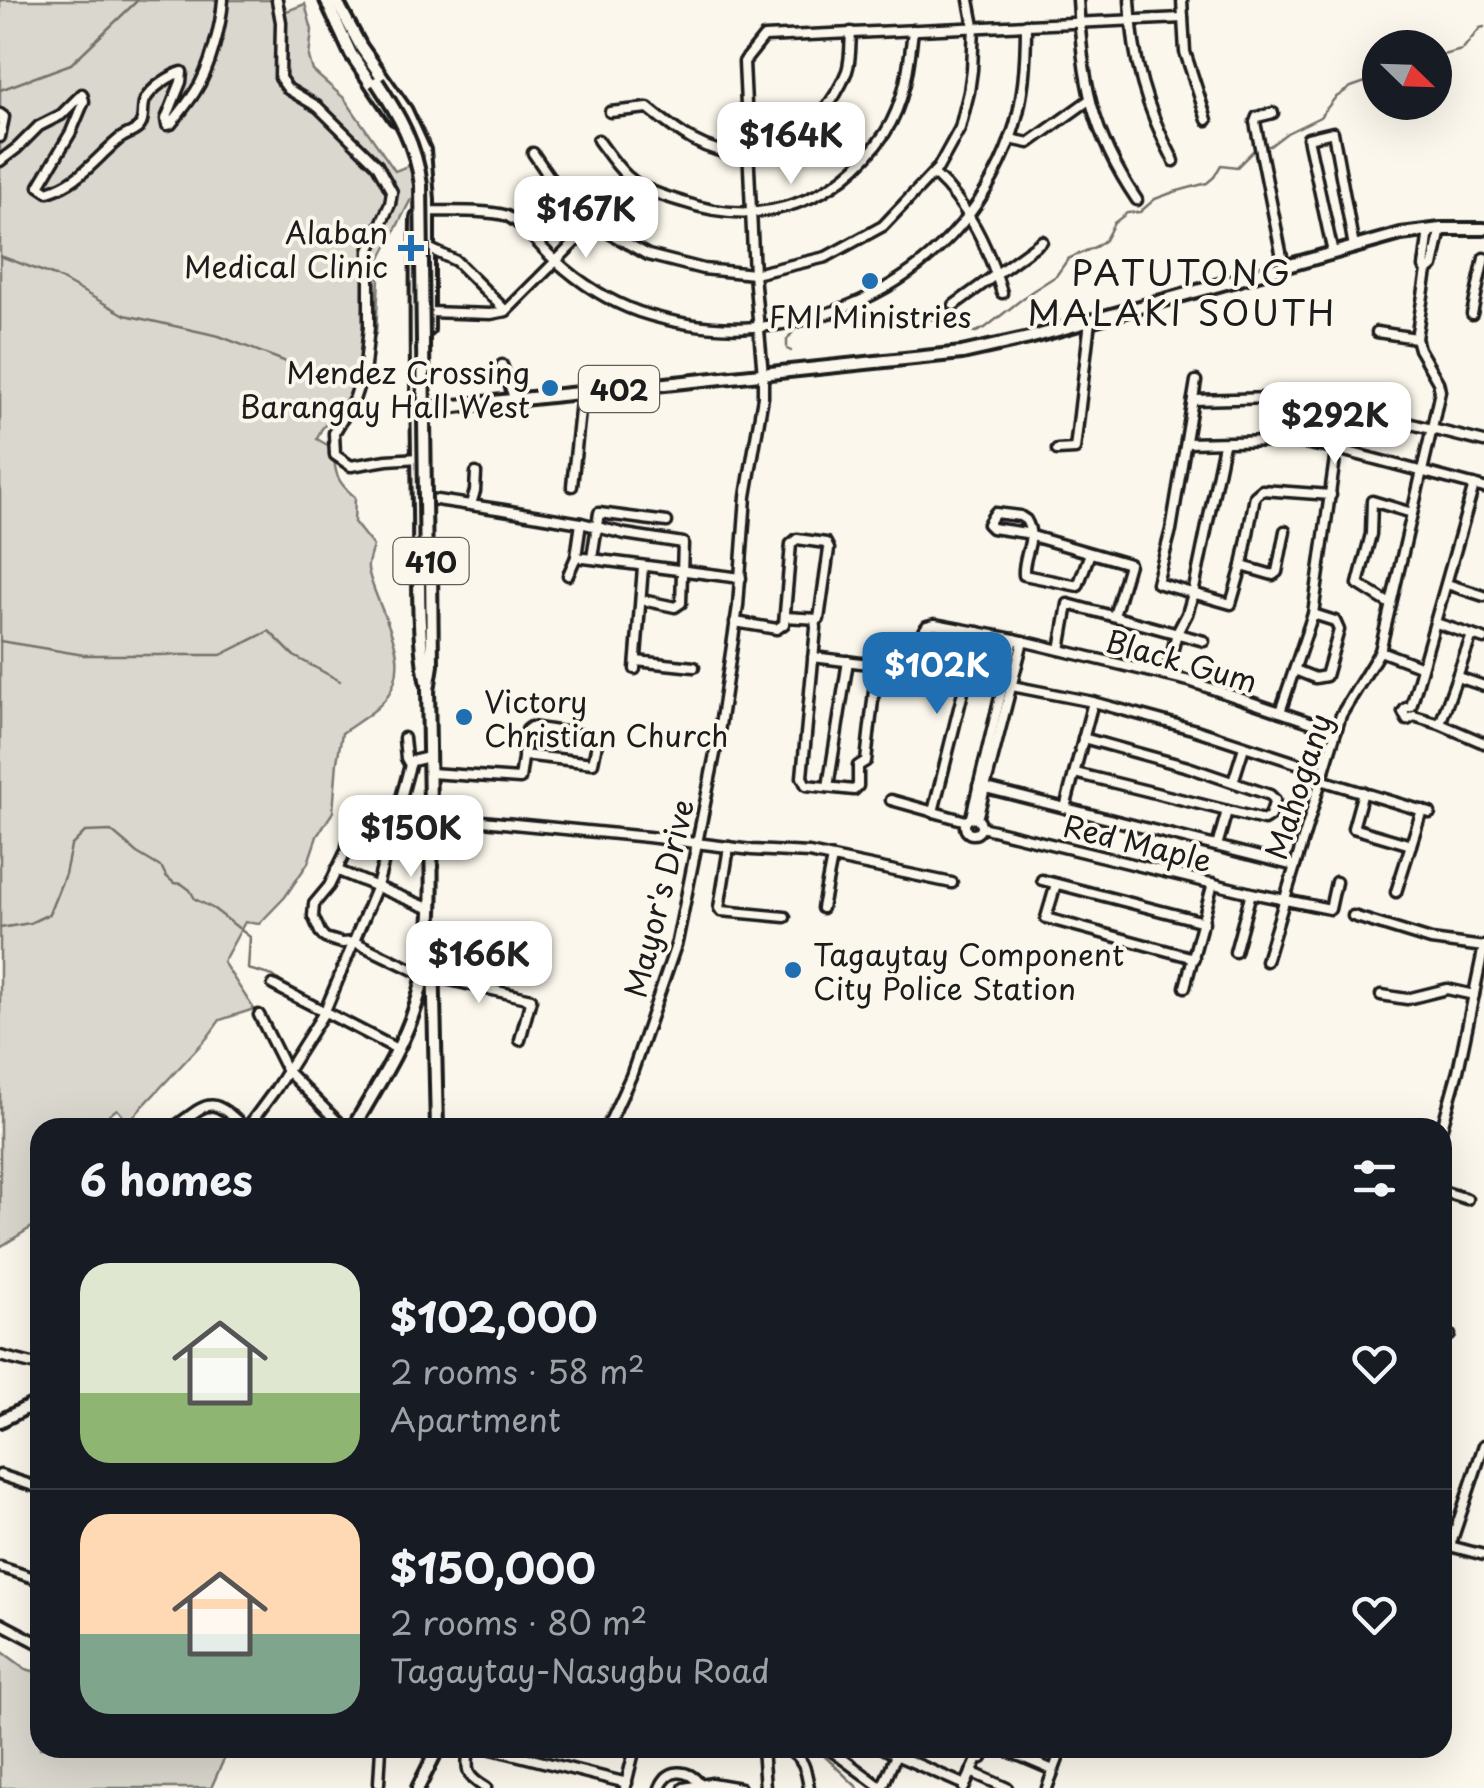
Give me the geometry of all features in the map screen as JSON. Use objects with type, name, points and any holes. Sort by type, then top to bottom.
[{"type":"main road","name":"410","points":[[331,0],[421,139],[428,211],[423,410]]},
{"type":"main road","name":"410","points":[[331,0],[351,54],[401,129],[414,164],[423,410],[422,662],[428,690]]},
{"type":"main road","points":[[331,0],[358,54],[408,132],[421,185],[428,690]]},
{"type":"main road","name":"402","points":[[423,410],[962,354],[1401,234],[1484,229]]},
{"type":"main road","name":"410","points":[[423,458],[430,499],[432,664],[428,690],[428,982]]},
{"type":"main road","points":[[359,1118],[398,1050],[428,982]]},
{"type":"main road","points":[[428,982],[436,1118]]},
{"type":"main road","points":[[0,1422],[30,1406]]},
{"type":"main road","points":[[418,1788],[433,1758]]},
{"type":"street","points":[[0,161],[82,94],[84,101],[70,132],[39,186],[48,192],[55,190],[80,176],[127,132],[137,129],[148,96],[171,76],[182,72],[166,119],[171,124],[202,79],[224,0]]},
{"type":"street","points":[[277,0],[280,78],[377,164],[392,192],[369,251],[365,366],[354,400],[334,433],[335,455],[351,466],[423,458]]},
{"type":"street","points":[[533,153],[559,191],[593,224],[648,255],[704,269],[754,274],[816,261],[882,226],[934,174],[960,128],[972,70],[974,26],[969,0]]},
{"type":"street","points":[[1078,0],[1089,100],[1108,151],[1137,200]]},
{"type":"street","points":[[1130,0],[1140,80],[1149,110],[1174,161]]},
{"type":"street","points":[[1182,0],[1185,52],[1207,120]]},
{"type":"street","points":[[610,112],[648,108],[681,136],[711,148],[748,154],[798,135],[823,114],[849,66],[851,32],[1183,18]]},
{"type":"street","points":[[428,211],[508,216],[556,262],[614,301],[649,315],[706,328],[760,325],[820,315],[874,295],[913,272],[953,235],[969,213],[1000,164],[1010,139],[1024,78],[1026,24]]},
{"type":"street","points":[[598,140],[626,175],[641,186],[692,206],[752,214],[796,205],[821,194],[848,173],[885,132],[904,94],[913,30]]},
{"type":"street","name":"Mayor's Drive","points":[[612,1118],[631,1076],[672,954],[698,843],[736,622],[746,496],[763,375],[744,62],[764,37],[851,32]]},
{"type":"street","points":[[1010,139],[1029,143],[1089,100]]},
{"type":"street","points":[[1273,113],[1258,117],[1255,122],[1284,267]]},
{"type":"street","points":[[0,114],[4,117],[0,138]]},
{"type":"street","points":[[1333,254],[1308,138],[1333,132],[1354,247]]},
{"type":"street","points":[[934,174],[969,213],[1002,292]]},
{"type":"street","points":[[428,312],[506,312],[593,224]]},
{"type":"street","points":[[1377,332],[1416,338],[1427,271],[1433,266],[1435,230]]},
{"type":"street","points":[[954,305],[1042,241]]},
{"type":"street","points":[[428,248],[456,261],[506,312]]},
{"type":"street","points":[[1472,314],[1484,258]]},
{"type":"street","points":[[1057,450],[1074,449],[1090,320]]},
{"type":"street","name":"Mahogany","points":[[1266,961],[1336,731],[1348,702],[1380,651],[1440,391],[1416,338]]},
{"type":"street","points":[[502,365],[515,400]]},
{"type":"street","points":[[1196,381],[1158,583],[1231,604],[1258,492],[1330,495]]},
{"type":"street","points":[[572,486],[582,392]]},
{"type":"street","points":[[1193,400],[1274,398],[1343,402],[1313,614],[1280,712]]},
{"type":"street","points":[[1394,419],[1484,442]]},
{"type":"street","points":[[1186,443],[1278,441],[1337,448],[1484,488]]},
{"type":"street","points":[[1166,675],[1193,594],[1224,444]]},
{"type":"street","points":[[471,504],[476,473]]},
{"type":"street","points":[[1474,485],[1413,712],[1484,743]]},
{"type":"street","points":[[430,499],[683,543],[681,602],[678,606],[642,600]]},
{"type":"street","points":[[1390,604],[1358,584],[1371,534],[1372,501],[1412,513]]},
{"type":"street","points":[[592,558],[599,513],[667,522]]},
{"type":"street","points":[[1090,553],[1078,586],[1024,575],[1032,536],[1026,520],[995,513],[989,519],[992,528],[1026,533],[1032,536],[1129,564],[1114,616]]},
{"type":"street","points":[[568,574],[576,557],[580,523]]},
{"type":"street","points":[[1242,566],[1273,575],[1277,572],[1285,532]]},
{"type":"street","points":[[736,622],[777,629],[784,624],[791,544],[797,539],[826,544],[829,549],[815,619],[802,778],[806,785],[854,790],[858,786],[858,766],[866,761],[877,664],[813,657]]},
{"type":"street","points":[[576,557],[740,578]]},
{"type":"street","points":[[643,567],[636,665],[694,667]]},
{"type":"street","points":[[1447,584],[1484,595]]},
{"type":"street","points":[[1060,650],[1068,604],[1204,641]]},
{"type":"street","points":[[1295,670],[1315,678],[1326,676],[1339,630],[1334,621],[1313,614]]},
{"type":"street","points":[[785,617],[815,619]]},
{"type":"street","points":[[1436,622],[1484,639]]},
{"type":"street","name":"Black Gum","points":[[971,659],[926,649],[920,636],[927,626],[935,624],[1018,640],[1166,675],[1336,731]]},
{"type":"street","points":[[933,812],[978,632]]},
{"type":"street","points":[[1440,724],[1472,635]]},
{"type":"street","points":[[973,821],[1018,640]]},
{"type":"street","points":[[1380,651],[1422,668]]},
{"type":"street","points":[[828,788],[848,661]]},
{"type":"street","points":[[1458,678],[1484,686]]},
{"type":"street","points":[[1006,685],[1093,702],[1196,730],[1363,792],[1426,811],[1396,892]]},
{"type":"street","points":[[1066,808],[1093,702]]},
{"type":"street","points":[[430,772],[516,780],[521,776],[527,730],[531,727],[598,739],[593,763],[524,755]]},
{"type":"street","points":[[1474,739],[1479,732],[1484,733]]},
{"type":"street","points":[[404,738],[410,765]]},
{"type":"street","points":[[1075,772],[1264,820],[1270,816],[1275,800],[1188,767],[1083,738]]},
{"type":"street","points":[[1233,782],[1244,747]]},
{"type":"street","points":[[253,1118],[324,1011],[377,886],[410,765],[429,757]]},
{"type":"street","points":[[981,787],[1295,866]]},
{"type":"street","points":[[1363,792],[1353,828],[1411,844]]},
{"type":"street","name":"Red Maple","points":[[891,800],[1251,894],[1330,909],[1336,882]]},
{"type":"street","points":[[370,810],[355,822],[346,852],[329,886],[314,904],[320,932],[325,938],[355,942],[428,982],[531,999],[520,1040]]},
{"type":"street","points":[[1217,846],[1227,811]]},
{"type":"street","points":[[430,816],[809,853],[952,884]]},
{"type":"street","points":[[729,847],[721,911],[785,917]]},
{"type":"street","points":[[822,908],[832,858]]},
{"type":"street","points":[[336,870],[431,909]]},
{"type":"street","points":[[1042,880],[1204,922]]},
{"type":"street","points":[[1185,987],[1213,883]]},
{"type":"street","points":[[1056,884],[1046,918],[1194,958]]},
{"type":"street","points":[[1235,952],[1251,894]]},
{"type":"street","points":[[1353,916],[1431,940],[1484,947],[1481,975],[1444,1118]]},
{"type":"street","points":[[274,984],[398,1050]]},
{"type":"street","points":[[1382,995],[1408,999],[1447,990],[1474,995]]},
{"type":"street","points":[[259,1015],[287,1071],[334,1118]]},
{"type":"street","points":[[188,1118],[214,1104],[235,1118]]},
{"type":"street","points":[[1452,1194],[1468,1199]]},
{"type":"street","points":[[0,1356],[30,1364]]},
{"type":"street","points":[[1452,1529],[1484,1445]]},
{"type":"street","points":[[0,1475],[30,1485]]},
{"type":"street","points":[[1452,1547],[1484,1555]]},
{"type":"street","points":[[0,1566],[30,1576]]},
{"type":"street","points":[[0,1623],[30,1639]]},
{"type":"street","points":[[379,1783],[380,1758]]},
{"type":"street","points":[[469,1758],[468,1773],[486,1788]]},
{"type":"street","points":[[529,1758],[626,1785],[633,1758]]},
{"type":"street","points":[[763,1758],[765,1788]]},
{"type":"street","points":[[801,1758],[809,1788]]},
{"type":"street","points":[[842,1758],[882,1788],[895,1758]]},
{"type":"street","points":[[911,1758],[965,1786],[978,1758]]},
{"type":"street","points":[[1025,1758],[1053,1770]]},
{"type":"street","points":[[1047,1788],[1058,1758]]},
{"type":"street","points":[[660,1788],[671,1770],[689,1773],[700,1784]]},
{"type":"street","points":[[971,1772],[1007,1788]]},
{"type":"street","points":[[599,1788],[603,1776]]},
{"type":"street","points":[[684,1788],[700,1784],[740,1788]]},
{"type":"shaded area","points":[[0,0],[282,0],[287,11],[305,4],[312,30],[309,57],[313,71],[344,98],[395,171],[413,164],[415,198],[380,260],[376,333],[349,396],[317,439],[333,448],[337,476],[355,497],[354,522],[373,546],[368,569],[396,650],[394,682],[377,708],[342,733],[333,812],[317,836],[308,863],[285,897],[259,924],[245,922],[223,962],[254,1009],[220,1020],[132,1118],[125,1118],[117,1109],[109,1118],[30,1118],[30,1228],[0,1247]]},
{"type":"shaded area","points":[[0,1650],[30,1670],[30,1758],[224,1758],[211,1788],[0,1788]]},
{"type":"waterway","points":[[0,90],[71,64],[138,0]]},
{"type":"waterway","points":[[1452,53],[1462,50],[1484,27]]},
{"type":"waterway","points":[[1264,146],[1320,117],[1335,98],[1362,83]]},
{"type":"waterway","points":[[791,351],[787,349],[787,340],[797,326],[817,326],[824,318],[869,313],[908,311],[951,329],[976,332],[1056,276],[1068,259],[1105,240],[1114,223],[1127,213],[1140,212],[1155,199],[1207,183],[1221,165],[1237,167],[1256,148]]},
{"type":"waterway","points":[[0,256],[55,276],[125,315],[219,336],[289,363]]},
{"type":"waterway","points":[[0,641],[84,655],[221,655],[269,631],[294,656],[340,681]]},
{"type":"waterway","points":[[0,928],[30,923],[49,914],[71,846],[85,832],[111,831],[162,868],[174,883],[182,884],[195,899],[250,937],[248,969],[273,976],[294,992]]},
{"type":"waterway","points":[[826,1758],[858,1788]]},
{"type":"place","name":"Alaban Medical Clinic","points":[[411,248]]},
{"type":"place","name":"FMI Ministries","points":[[870,281]]},
{"type":"place","name":"Mendez Crossing Barangay Hall West","points":[[550,388]]},
{"type":"place","name":"Victory Christian Church","points":[[464,717]]},
{"type":"place","name":"Tagaytay Component City Police Station","points":[[793,970]]},
{"type":"district","name":"PATUTONG MALAKI SOUTH","points":[[1182,291]]}]
